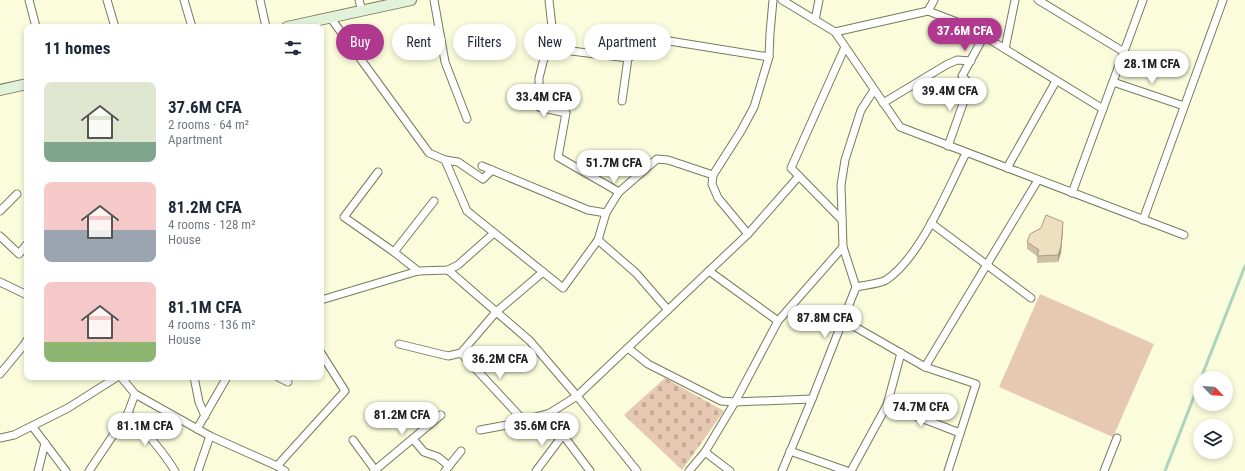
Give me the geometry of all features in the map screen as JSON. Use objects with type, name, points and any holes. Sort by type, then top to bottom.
[{"type":"main road","points":[[300,24],[411,0]]},
{"type":"main road","points":[[0,90],[24,85]]},
{"type":"street","points":[[29,0],[35,24]]},
{"type":"street","points":[[107,0],[114,24]]},
{"type":"street","points":[[184,0],[191,24]]},
{"type":"street","points":[[260,0],[265,24]]},
{"type":"street","points":[[359,0],[362,11]]},
{"type":"street","points":[[434,0],[445,62],[467,119]]},
{"type":"street","points":[[549,0],[552,24]]},
{"type":"street","points":[[748,234],[718,198],[712,184],[712,175],[741,131],[754,107],[769,57],[773,0]]},
{"type":"street","points":[[782,0],[836,32],[900,127],[1184,235]]},
{"type":"street","points":[[815,20],[819,0]]},
{"type":"street","points":[[928,11],[934,0]]},
{"type":"street","points":[[1005,49],[1015,0]]},
{"type":"street","points":[[1038,0],[1124,52]]},
{"type":"street","points":[[1143,220],[1223,0]]},
{"type":"street","points":[[1072,193],[1124,52],[1141,1]]},
{"type":"street","points":[[836,32],[928,11],[957,22],[984,36],[1103,109]]},
{"type":"street","points":[[330,17],[429,152],[446,160],[458,162],[483,180],[492,170]]},
{"type":"street","points":[[948,146],[970,84],[962,76],[984,36]]},
{"type":"street","points":[[671,41],[769,57]]},
{"type":"street","points":[[842,220],[791,168],[845,47]]},
{"type":"street","points":[[544,60],[539,78],[539,107],[566,113],[558,157],[619,192]]},
{"type":"street","points":[[622,101],[628,60]]},
{"type":"street","points":[[883,103],[946,65],[957,60],[970,61]]},
{"type":"street","points":[[1007,168],[1056,81]]},
{"type":"street","points":[[1113,82],[1184,106]]},
{"type":"street","points":[[782,471],[856,287],[843,247],[841,185],[845,160],[861,110],[874,90]]},
{"type":"street","points":[[856,287],[885,280],[901,267],[914,250],[930,223],[966,153]]},
{"type":"street","points":[[446,160],[467,211],[563,288],[598,240],[606,213],[619,192],[657,160],[668,160],[712,175]]},
{"type":"street","points":[[482,166],[588,210],[606,213]]},
{"type":"street","points":[[378,172],[344,217],[394,252],[418,271]]},
{"type":"street","points":[[480,430],[550,413],[577,396],[748,234],[799,176]]},
{"type":"street","points":[[925,367],[1038,180]]},
{"type":"street","points":[[0,211],[18,194]]},
{"type":"street","points":[[394,252],[434,201]]},
{"type":"street","points":[[930,223],[1031,298]]},
{"type":"street","points":[[324,299],[418,271],[448,270],[458,265],[494,233]]},
{"type":"street","points":[[0,236],[19,254],[24,248]]},
{"type":"street","points":[[598,240],[636,273],[668,310]]},
{"type":"street","points":[[689,471],[705,452],[735,402],[778,321],[843,247]]},
{"type":"street","points":[[448,270],[530,341],[577,396],[637,471]]},
{"type":"street","points":[[709,271],[778,321]]},
{"type":"street","points":[[399,344],[448,356],[462,352],[496,312],[543,272]]},
{"type":"street","points":[[0,282],[24,294]]},
{"type":"street","points":[[843,320],[925,367],[976,384],[948,471]]},
{"type":"street","points":[[0,374],[24,345]]},
{"type":"street","points":[[628,348],[648,364],[721,401],[735,402],[812,399]]},
{"type":"street","points":[[462,352],[524,420]]},
{"type":"street","points":[[851,471],[887,405],[901,353]]},
{"type":"street","points":[[277,466],[345,391],[324,359]]},
{"type":"street","points":[[0,438],[14,435],[68,408],[112,380]]},
{"type":"street","points":[[123,380],[135,394],[197,429],[285,471]]},
{"type":"street","points":[[195,380],[199,402],[205,416]]},
{"type":"street","points":[[197,429],[225,380]]},
{"type":"street","points":[[284,380],[288,382]]},
{"type":"street","points":[[89,471],[128,413],[135,394]]},
{"type":"street","points":[[887,405],[960,433]]},
{"type":"street","points":[[128,413],[168,460],[175,471]]},
{"type":"street","points":[[550,413],[563,435],[590,471]]},
{"type":"street","points":[[353,440],[375,471],[441,415]]},
{"type":"street","points":[[32,426],[66,471]]},
{"type":"street","points":[[536,471],[563,435]]},
{"type":"street","points":[[198,471],[210,436]]},
{"type":"street","points":[[1104,471],[1117,438]]},
{"type":"street","points":[[413,439],[424,452],[438,456],[447,469],[461,451]]},
{"type":"street","points":[[38,471],[45,443]]},
{"type":"street","points":[[790,451],[847,471]]},
{"type":"street","points":[[705,452],[730,471]]},
{"type":"green space","points":[[1040,294],[1154,344],[1113,437],[999,387]]},
{"type":"green space","points":[[665,378],[724,411],[682,470],[624,415]]},
{"type":"building","points":[[1046,215],[1063,222],[1061,246],[1058,255],[1037,256],[1039,250],[1027,242],[1030,234],[1041,228]]},
{"type":"waterway","points":[[1204,371],[1245,266]]},
{"type":"waterway","points":[[1165,471],[1193,399]]}]
